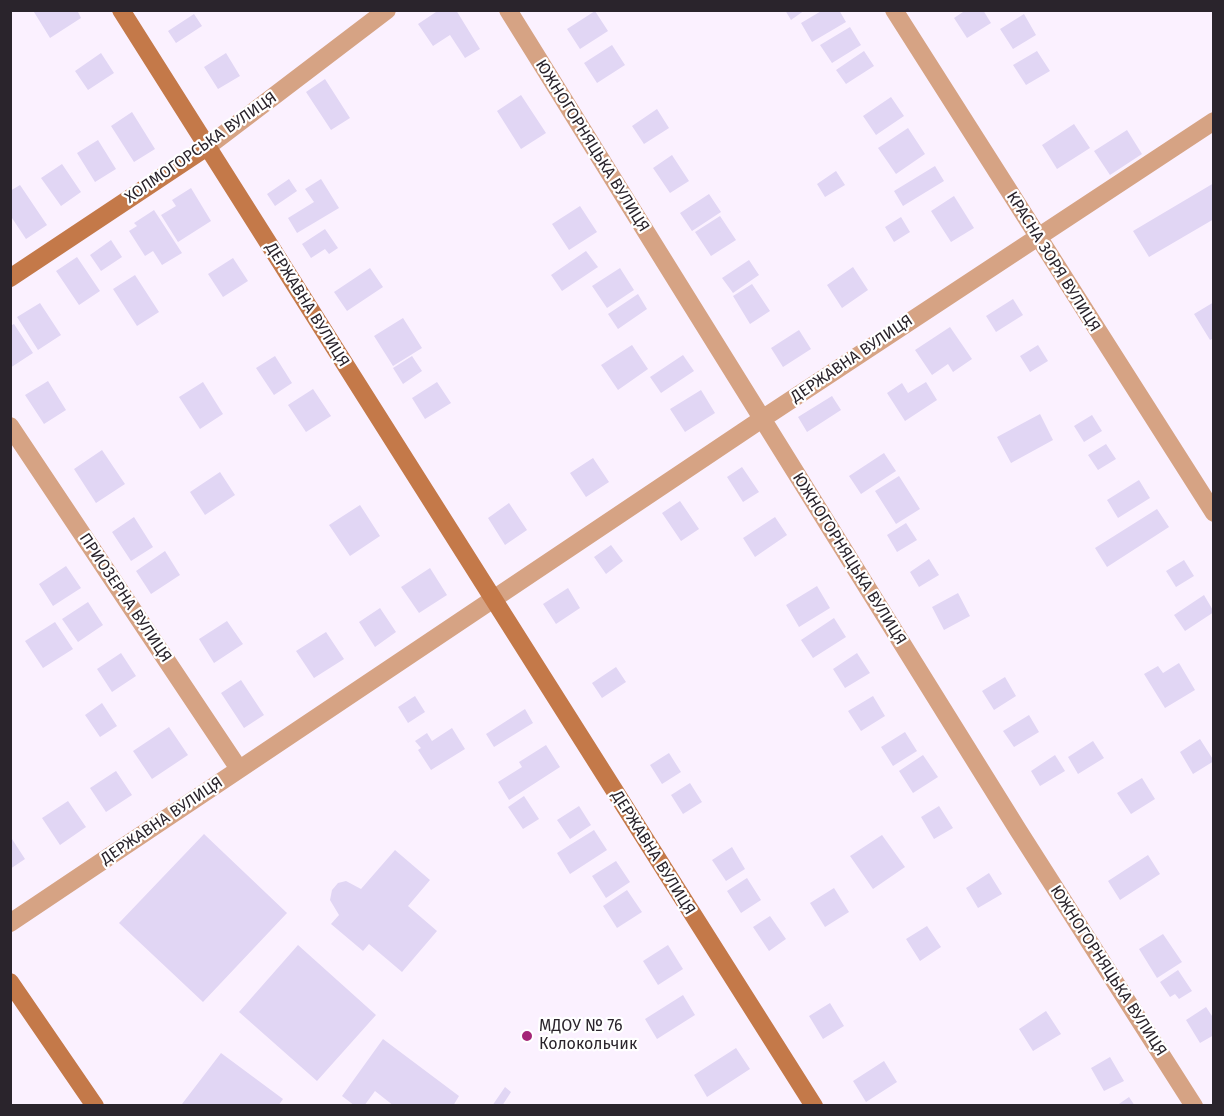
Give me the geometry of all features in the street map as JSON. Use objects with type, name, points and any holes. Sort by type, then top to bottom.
[{"type":"main road","name":"ДЕРЖАВНА ВУЛИЦЯ","points":[[121,10],[814,1106]]},
{"type":"main road","name":"ХОЛМОГОРСЬКА ВУЛИЦЯ","points":[[10,278],[207,147]]},
{"type":"main road","points":[[10,982],[95,1106]]},
{"type":"street","name":"ХОЛМОГОРСЬКА ВУЛИЦЯ","points":[[207,147],[387,10]]},
{"type":"street","name":"ЮЖНОГОРНЯЦЬКА ВУЛИЦЯ","points":[[508,10],[1018,830],[1194,1106]]},
{"type":"street","name":"КРАСНА ЗОРЯ ВУЛИЦЯ","points":[[894,10],[1214,513]]},
{"type":"street","name":"ДЕРЖАВНА ВУЛИЦЯ","points":[[10,923],[762,419],[1214,122]]},
{"type":"street","name":"ПРИОЗЕРНА ВУЛИЦЯ","points":[[10,426],[239,769]]},
{"type":"building","points":[[37,10],[77,10],[81,18],[50,38],[34,12]]},
{"type":"building","points":[[439,10],[456,10],[480,49],[465,58],[450,35],[433,46],[418,24]]},
{"type":"building","points":[[785,10],[805,10],[791,20]]},
{"type":"building","points":[[823,10],[839,10],[846,22],[812,42],[801,23]]},
{"type":"building","points":[[966,10],[983,10],[991,23],[967,38],[954,18]]},
{"type":"building","points":[[595,11],[608,31],[580,49],[567,29]]},
{"type":"building","points":[[194,14],[202,26],[176,43],[168,31]]},
{"type":"building","points":[[1024,14],[1036,35],[1013,49],[1000,29]]},
{"type":"building","points":[[850,27],[861,45],[832,63],[820,45]]},
{"type":"building","points":[[612,45],[625,65],[597,83],[584,63]]},
{"type":"building","points":[[864,51],[874,66],[846,84],[836,70]]},
{"type":"building","points":[[1037,51],[1050,71],[1026,85],[1013,65]]},
{"type":"building","points":[[101,53],[114,73],[88,90],[75,71]]},
{"type":"building","points":[[226,53],[240,76],[218,89],[204,67]]},
{"type":"building","points":[[325,79],[350,118],[331,130],[306,92]]},
{"type":"building","points":[[521,95],[546,133],[521,149],[497,111]]},
{"type":"building","points":[[891,97],[904,116],[876,135],[863,116]]},
{"type":"building","points":[[657,109],[669,128],[644,144],[632,126]]},
{"type":"building","points":[[132,112],[155,149],[134,162],[111,126]]},
{"type":"building","points":[[1074,124],[1090,148],[1057,169],[1042,145]]},
{"type":"building","points":[[908,128],[925,154],[896,174],[878,148]]},
{"type":"building","points":[[1127,130],[1142,154],[1110,175],[1094,151]]},
{"type":"building","points":[[98,140],[116,169],[95,182],[77,153]]},
{"type":"building","points":[[672,155],[689,181],[670,193],[653,168]]},
{"type":"building","points":[[62,164],[81,192],[61,206],[41,178]]},
{"type":"building","points":[[935,166],[944,181],[903,206],[894,191]]},
{"type":"building","points":[[836,171],[845,185],[825,197],[817,184]]},
{"type":"building","points":[[289,179],[297,191],[275,206],[267,194]]},
{"type":"building","points":[[321,179],[339,208],[297,233],[288,218],[314,202],[305,189]]},
{"type":"building","points":[[1214,183],[1214,219],[1149,257],[1133,231]]},
{"type":"building","points":[[20,185],[47,225],[26,239],[10,215],[10,191]]},
{"type":"building","points":[[191,188],[211,221],[178,242],[161,215],[176,206],[172,200]]},
{"type":"building","points":[[709,194],[721,212],[692,231],[680,213]]},
{"type":"building","points":[[954,196],[974,228],[951,242],[931,211]]},
{"type":"building","points":[[580,206],[597,232],[569,250],[552,224]]},
{"type":"building","points":[[154,210],[182,253],[162,265],[153,251],[145,256],[129,231],[137,226],[134,223]]},
{"type":"building","points":[[720,216],[736,240],[711,256],[695,232]]},
{"type":"building","points":[[901,217],[910,232],[894,242],[885,227]]},
{"type":"building","points":[[325,229],[338,248],[329,254],[325,249],[311,258],[302,244]]},
{"type":"building","points":[[111,240],[122,257],[101,271],[90,255]]},
{"type":"building","points":[[586,251],[598,267],[562,291],[551,275]]},
{"type":"building","points":[[77,257],[100,291],[79,305],[56,271]]},
{"type":"building","points":[[233,258],[248,281],[223,297],[208,274]]},
{"type":"building","points":[[749,260],[759,275],[733,293],[722,278]]},
{"type":"building","points":[[853,267],[868,290],[842,308],[827,285]]},
{"type":"building","points":[[370,268],[383,287],[347,311],[334,292]]},
{"type":"building","points":[[620,268],[634,290],[607,308],[592,286]]},
{"type":"building","points":[[135,275],[159,312],[137,326],[113,289]]},
{"type":"building","points":[[752,284],[770,311],[750,324],[733,296]]},
{"type":"building","points":[[638,294],[647,309],[618,329],[608,314]]},
{"type":"building","points":[[1013,299],[1023,315],[996,332],[986,316]]},
{"type":"building","points":[[1214,302],[1214,338],[1210,340],[1194,314]]},
{"type":"building","points":[[40,303],[61,335],[38,350],[17,317]]},
{"type":"building","points":[[403,318],[422,348],[393,366],[374,336]]},
{"type":"building","points":[[14,324],[33,353],[10,368],[10,326]]},
{"type":"building","points":[[950,327],[972,359],[953,372],[948,364],[932,375],[915,350]]},
{"type":"building","points":[[799,330],[811,349],[783,367],[771,348]]},
{"type":"building","points":[[632,345],[648,369],[618,390],[601,365]]},
{"type":"building","points":[[1038,345],[1048,361],[1030,372],[1020,356]]},
{"type":"building","points":[[683,355],[694,371],[661,393],[650,377]]},
{"type":"building","points":[[275,356],[292,383],[274,395],[256,368]]},
{"type":"building","points":[[412,356],[422,371],[403,384],[393,368]]},
{"type":"building","points":[[48,381],[66,410],[44,424],[25,395]]},
{"type":"building","points":[[203,382],[223,414],[200,429],[179,397]]},
{"type":"building","points":[[437,382],[451,403],[425,419],[412,398]]},
{"type":"building","points":[[926,382],[937,400],[905,421],[887,393],[902,383],[908,393]]},
{"type":"building","points":[[313,389],[331,416],[306,432],[288,405]]},
{"type":"building","points":[[701,390],[715,413],[685,432],[670,409]]},
{"type":"building","points":[[832,396],[841,410],[807,432],[798,417]]},
{"type":"building","points":[[1040,414],[1053,440],[1011,463],[997,437]]},
{"type":"building","points":[[1092,415],[1102,431],[1084,442],[1074,426]]},
{"type":"building","points":[[1106,444],[1116,459],[1098,470],[1088,455]]},
{"type":"building","points":[[102,450],[125,484],[96,503],[74,469]]},
{"type":"building","points":[[884,453],[896,471],[861,494],[849,476]]},
{"type":"building","points":[[593,458],[609,482],[586,497],[570,473]]},
{"type":"building","points":[[742,467],[759,492],[743,502],[727,477]]},
{"type":"building","points":[[220,472],[235,495],[205,515],[190,492]]},
{"type":"building","points":[[899,476],[920,509],[896,524],[875,491]]},
{"type":"building","points":[[1139,480],[1150,498],[1118,518],[1107,500]]},
{"type":"building","points":[[680,501],[699,529],[681,541],[662,513]]},
{"type":"building","points":[[509,503],[527,530],[505,545],[488,518]]},
{"type":"building","points":[[360,505],[380,536],[350,556],[329,525]]},
{"type":"building","points":[[1157,509],[1169,527],[1107,567],[1095,548]]},
{"type":"building","points":[[134,517],[153,547],[131,561],[112,532]]},
{"type":"building","points":[[775,517],[787,535],[755,557],[743,538]]},
{"type":"building","points":[[906,523],[917,540],[897,552],[887,535]]},
{"type":"building","points":[[611,545],[623,561],[606,574],[594,557]]},
{"type":"building","points":[[165,551],[180,575],[151,594],[136,571]]},
{"type":"building","points":[[929,559],[939,575],[919,587],[910,572]]},
{"type":"building","points":[[1184,560],[1194,576],[1176,587],[1166,571]]},
{"type":"building","points":[[66,566],[81,588],[53,606],[39,584]]},
{"type":"building","points":[[430,568],[447,595],[419,613],[401,587]]},
{"type":"building","points":[[817,586],[830,608],[799,627],[786,605]]},
{"type":"building","points":[[568,588],[580,608],[556,624],[543,604]]},
{"type":"building","points":[[958,593],[970,616],[944,630],[932,607]]},
{"type":"building","points":[[1204,595],[1214,612],[1185,631],[1174,615]]},
{"type":"building","points":[[88,602],[103,625],[78,642],[62,619]]},
{"type":"building","points":[[380,608],[396,632],[375,647],[359,622]]},
{"type":"building","points":[[834,618],[846,637],[813,658],[801,640]]},
{"type":"building","points":[[227,621],[243,644],[214,663],[199,639]]},
{"type":"building","points":[[55,622],[73,649],[43,668],[25,641]]},
{"type":"building","points":[[326,632],[344,659],[314,678],[296,651]]},
{"type":"building","points":[[121,653],[136,676],[112,692],[97,669]]},
{"type":"building","points":[[857,653],[870,673],[845,688],[833,669]]},
{"type":"building","points":[[1179,663],[1195,690],[1165,708],[1144,674],[1158,666],[1163,673]]},
{"type":"building","points":[[616,667],[626,682],[602,698],[592,683]]},
{"type":"building","points":[[1005,677],[1016,696],[994,710],[982,691]]},
{"type":"building","points":[[241,680],[264,715],[244,728],[221,693]]},
{"type":"building","points":[[415,696],[425,712],[408,723],[398,707]]},
{"type":"building","points":[[873,696],[885,716],[861,731],[848,711]]},
{"type":"building","points":[[102,703],[117,726],[100,737],[85,715]]},
{"type":"building","points":[[525,709],[533,723],[494,747],[486,734]]},
{"type":"building","points":[[1029,715],[1039,732],[1014,747],[1003,731]]},
{"type":"building","points":[[169,727],[188,755],[152,779],[133,751]]},
{"type":"building","points":[[452,728],[465,749],[431,770],[418,750],[421,748],[415,741],[427,733],[432,741]]},
{"type":"building","points":[[905,732],[917,751],[893,766],[881,747]]},
{"type":"building","points":[[1200,739],[1214,761],[1193,774],[1180,752]]},
{"type":"building","points":[[1093,741],[1104,758],[1078,774],[1068,757]]},
{"type":"building","points":[[546,745],[560,767],[509,800],[498,782],[522,767],[519,762]]},
{"type":"building","points":[[669,753],[681,772],[662,784],[650,765]]},
{"type":"building","points":[[923,755],[938,777],[913,793],[899,771]]},
{"type":"building","points":[[1055,755],[1065,771],[1040,786],[1031,771]]},
{"type":"building","points":[[116,771],[132,795],[106,812],[90,788]]},
{"type":"building","points":[[1142,778],[1155,799],[1131,814],[1117,793]]},
{"type":"building","points":[[690,783],[702,802],[683,814],[671,795]]},
{"type":"building","points":[[524,796],[539,819],[523,829],[508,807]]},
{"type":"building","points":[[68,801],[86,827],[60,845],[42,818]]},
{"type":"building","points":[[579,806],[591,825],[570,839],[557,820]]},
{"type":"building","points":[[939,806],[953,828],[934,839],[921,817]]},
{"type":"building","points":[[594,830],[607,850],[570,874],[557,853]]},
{"type":"building","points":[[204,834],[287,913],[203,1002],[119,923]]},
{"type":"building","points":[[882,835],[905,867],[873,889],[850,856]]},
{"type":"building","points":[[12,839],[25,859],[10,869],[10,840]]},
{"type":"building","points":[[732,847],[745,869],[726,881],[712,860]]},
{"type":"building","points":[[395,850],[430,880],[408,906],[437,931],[402,972],[369,944],[363,951],[331,924],[339,915],[330,900],[332,890],[338,883],[346,881],[361,889]]},
{"type":"building","points":[[1148,855],[1160,874],[1120,900],[1108,881]]},
{"type":"building","points":[[616,861],[630,882],[606,898],[592,876]]},
{"type":"building","points":[[989,873],[1002,894],[978,908],[966,888]]},
{"type":"building","points":[[747,878],[761,900],[741,913],[727,891]]},
{"type":"building","points":[[834,888],[849,912],[825,927],[810,903]]},
{"type":"building","points":[[627,890],[642,912],[617,928],[603,906]]},
{"type":"building","points":[[770,916],[786,939],[769,951],[753,927]]},
{"type":"building","points":[[927,926],[941,947],[920,961],[906,939]]},
{"type":"building","points":[[1163,934],[1182,962],[1157,978],[1139,949]]},
{"type":"building","points":[[298,945],[376,1015],[317,1081],[239,1012]]},
{"type":"building","points":[[668,945],[683,969],[658,985],[643,961]]},
{"type":"building","points":[[1178,970],[1192,991],[1179,999],[1175,994],[1170,997],[1160,982]]},
{"type":"building","points":[[683,995],[695,1015],[657,1039],[645,1019]]},
{"type":"building","points":[[830,1003],[844,1026],[823,1039],[809,1016]]},
{"type":"building","points":[[1206,1007],[1214,1019],[1214,1035],[1200,1043],[1186,1020]]},
{"type":"building","points":[[1046,1011],[1061,1034],[1033,1051],[1019,1029]]},
{"type":"building","points":[[383,1039],[459,1096],[453,1106],[394,1106],[375,1091],[364,1106],[355,1106],[342,1096]]},
{"type":"building","points":[[736,1048],[750,1069],[707,1097],[694,1075]]},
{"type":"building","points":[[221,1053],[283,1099],[278,1106],[185,1106],[182,1104]]},
{"type":"building","points":[[1110,1057],[1124,1081],[1104,1091],[1091,1068]]},
{"type":"building","points":[[884,1061],[897,1082],[866,1102],[853,1081]]},
{"type":"building","points":[[505,1087],[511,1092],[502,1106],[492,1106]]},
{"type":"building","points":[[1129,1097],[1135,1106],[1116,1106]]},
{"type":"place","name":"МДОУ № 76 Колокольчик","points":[[527,1036]]}]
